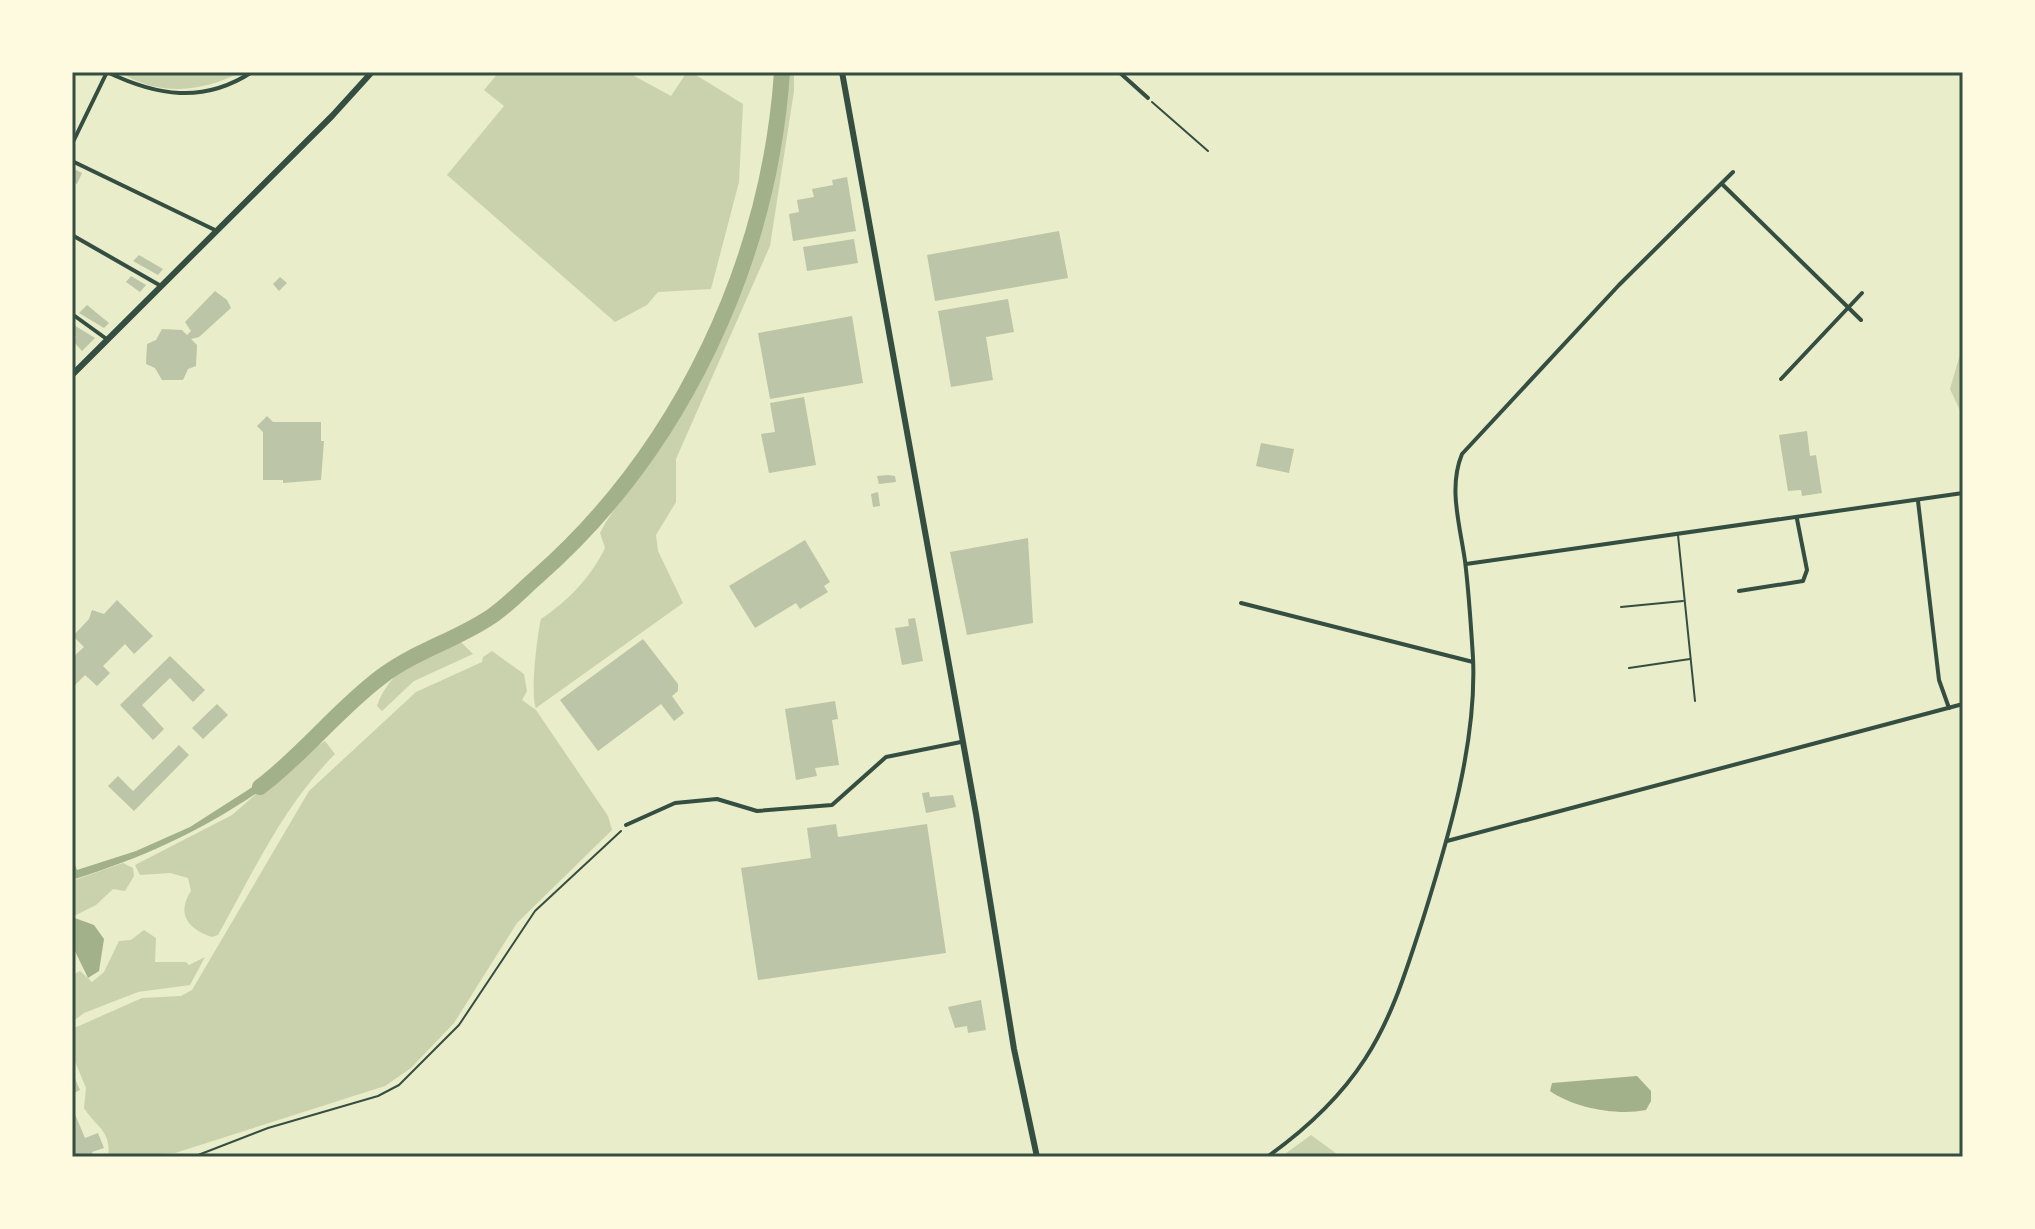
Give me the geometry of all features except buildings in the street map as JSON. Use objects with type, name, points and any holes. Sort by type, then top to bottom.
[{"type":"main road","points":[[72,375],[372,72]]},
{"type":"main road","points":[[842,72],[1014,1049],[1037,1157]]},
{"type":"street","points":[[72,144],[107,72],[151,91],[178,95],[206,94],[227,87],[252,72]]},
{"type":"street","points":[[1119,72],[1148,98]]},
{"type":"street","points":[[72,161],[217,231]]},
{"type":"street","points":[[1267,1157],[1324,1110],[1364,1061],[1381,1032],[1402,984],[1447,841],[1468,722],[1473,662],[1466,564],[1455,490],[1456,469],[1462,454],[1619,285],[1733,172]]},
{"type":"street","points":[[1722,184],[1861,320]]},
{"type":"street","points":[[72,235],[161,286]]},
{"type":"street","points":[[1781,379],[1862,293]]},
{"type":"street","points":[[72,314],[108,340]]},
{"type":"street","points":[[1466,564],[1963,493]]},
{"type":"street","points":[[1918,500],[1939,680],[1949,708]]},
{"type":"street","points":[[1739,591],[1803,581],[1807,570],[1797,519]]},
{"type":"street","points":[[1241,603],[1473,662]]},
{"type":"street","points":[[1447,841],[1963,704]]},
{"type":"street","points":[[626,825],[675,803],[717,799],[757,811],[832,805],[886,757],[961,742]]},
{"type":"lane","points":[[1678,535],[1695,701]]},
{"type":"lane","points":[[1621,607],[1683,601]]},
{"type":"lane","points":[[1629,668],[1690,659]]},
{"type":"path","points":[[1148,98],[1208,151]]},
{"type":"path","points":[[193,1157],[268,1128],[378,1096],[399,1085],[459,1025],[535,911],[626,825]]},
{"type":"shaded area","points":[[120,72],[241,72],[211,84],[180,89],[150,85]]},
{"type":"shaded area","points":[[499,72],[627,72],[671,96],[687,72],[691,72],[743,104],[739,182],[711,289],[658,292],[647,305],[615,322],[447,175],[504,106],[484,90]]},
{"type":"shaded area","points":[[785,72],[794,72],[794,91],[770,246],[676,459],[676,502],[656,535],[658,551],[683,603],[536,708],[534,679],[541,619],[578,588],[599,559],[605,548],[600,533],[673,423],[708,357],[737,292],[775,153]]},
{"type":"shaded area","points":[[1963,344],[1963,417],[1950,389]]},
{"type":"shaded area","points":[[461,642],[473,654],[414,681],[382,711],[377,706],[399,672],[421,656]]},
{"type":"shaded area","points":[[492,651],[524,674],[527,691],[522,700],[536,710],[608,816],[612,830],[517,923],[454,1023],[411,1068],[385,1086],[175,1153],[108,1157],[108,1141],[84,1108],[86,1088],[72,1054],[72,1029],[142,998],[181,996],[192,990],[309,791],[416,692],[482,662],[483,657]]},
{"type":"shaded area","points":[[325,741],[335,754],[285,817],[218,935],[212,937],[196,930],[185,914],[191,891],[188,878],[170,873],[140,875],[135,865],[232,815],[294,761]]},
{"type":"shaded area","points":[[273,774],[277,779],[204,825],[154,850],[72,880],[75,865],[77,870],[136,851],[190,827]]},
{"type":"shaded area","points":[[123,863],[133,868],[134,876],[125,891],[113,889],[96,905],[72,917],[72,881]]},
{"type":"shaded area","points":[[72,917],[94,925],[104,939],[99,971],[88,978],[72,945]]},
{"type":"shaded area","points":[[144,930],[156,938],[155,962],[186,962],[189,965],[205,957],[190,985],[138,992],[84,1013],[72,1022],[72,975],[80,971],[92,982],[104,972],[119,941],[131,940]]},
{"type":"shaded area","points":[[1637,1076],[1651,1091],[1651,1101],[1646,1110],[1622,1112],[1596,1109],[1571,1102],[1550,1091],[1552,1083]]},
{"type":"shaded area","points":[[1311,1135],[1341,1157],[1281,1157]]},
{"type":"waterway","points":[[260,787],[381,677],[479,624],[504,607],[589,526],[635,471],[675,411],[709,348],[737,282],[758,213],[774,143],[782,72]]}]
